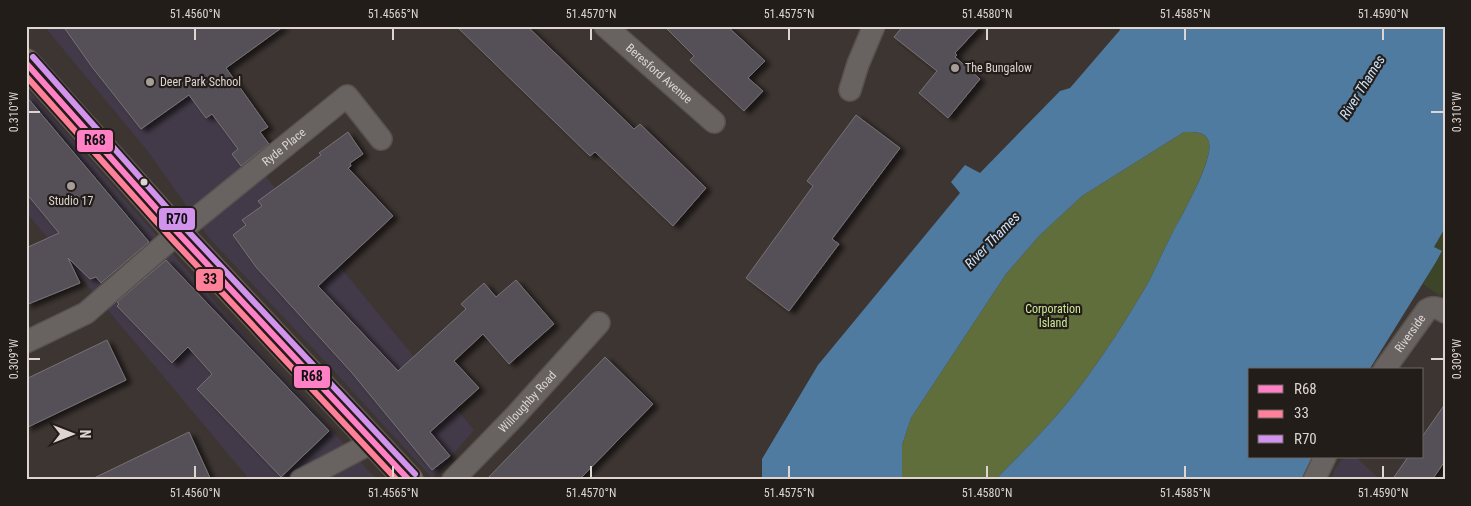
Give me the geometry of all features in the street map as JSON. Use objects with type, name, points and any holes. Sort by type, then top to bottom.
[{"type":"main road","points":[[26,63],[178,233],[408,480]]},
{"type":"street","name":"Beresford Avenue","points":[[605,26],[714,122]]},
{"type":"street","points":[[850,90],[858,64],[874,26]]},
{"type":"street","name":"Ryde Place","points":[[178,233],[347,96],[381,139]]},
{"type":"street","points":[[26,342],[86,313],[178,233]]},
{"type":"street","name":"Riverside","points":[[1385,368],[1426,310],[1430,308],[1443,311]]},
{"type":"street","name":"Willoughby Road","points":[[453,480],[516,415],[599,323]]},
{"type":"street","points":[[301,480],[374,442]]},
{"type":"street","points":[[1314,480],[1325,458]]},
{"type":"shaded area","points":[[44,26],[142,26],[474,430],[432,478],[210,239],[147,150]]},
{"type":"shaded area","points":[[26,88],[224,312],[377,480],[250,480],[26,212]]},
{"type":"shaded area","points":[[1343,458],[1357,458],[1380,480],[1331,480],[1335,469]]},
{"type":"green space","name":"Corporation Island","points":[[1184,132],[1202,134],[1209,142],[1209,150],[1202,175],[1148,283],[1106,350],[1060,412],[995,480],[902,480],[902,445],[911,418],[1006,274],[1039,236],[1082,196]]},
{"type":"green space","points":[[1445,228],[1445,287],[1440,296],[1423,284],[1442,252],[1434,247]]},
{"type":"water","name":"River Thames","points":[[1118,26],[1445,26],[1445,228],[1434,247],[1442,251],[1436,262],[1370,368],[1248,368],[1248,458],[1313,458],[1303,480],[995,480],[1049,424],[1079,388],[1115,337],[1148,283],[1202,175],[1209,151],[1209,142],[1205,136],[1199,133],[1184,132],[1082,196],[1039,236],[1006,274],[911,418],[902,445],[902,480],[762,480],[762,459],[818,365],[960,193],[951,182],[965,165],[980,173],[1060,91],[1070,88],[1120,30]]},
{"type":"building","points":[[63,26],[284,26],[226,68],[268,127],[260,132],[269,144],[241,166],[232,154],[238,149],[212,114],[206,118],[189,95],[141,129],[92,67]]},
{"type":"building","points":[[456,26],[527,26],[634,129],[640,124],[706,188],[673,226],[595,152],[590,156]]},
{"type":"building","points":[[664,26],[727,26],[765,61],[748,78],[763,91],[744,111],[690,60],[694,56]]},
{"type":"building","points":[[903,26],[980,26],[955,53],[957,55],[955,57],[980,79],[948,118],[919,93],[937,71],[894,37]]},
{"type":"building","points":[[26,96],[149,242],[101,283],[96,277],[90,279],[68,258],[80,283],[26,305],[26,248],[59,233],[26,193]]},
{"type":"building","points":[[856,115],[900,148],[832,239],[839,244],[789,311],[746,278],[813,186],[807,181]]},
{"type":"building","points":[[348,132],[363,154],[350,163],[351,166],[348,168],[393,216],[318,286],[398,371],[466,309],[461,304],[484,283],[496,297],[516,280],[554,324],[509,364],[483,334],[454,361],[479,388],[430,432],[450,456],[432,470],[352,373],[256,267],[233,235],[246,225],[242,220],[262,206],[258,201],[321,155],[319,153]]},
{"type":"building","points":[[166,260],[329,431],[281,477],[197,389],[212,374],[188,347],[172,363],[117,306],[119,304],[117,302]]},
{"type":"building","points":[[107,340],[126,380],[26,428],[26,379]]},
{"type":"building","points":[[605,357],[653,404],[579,480],[486,480]]},
{"type":"building","points":[[1445,404],[1445,461],[1432,480],[1392,480],[1407,458],[1424,458],[1424,434]]},
{"type":"building","points":[[189,432],[211,480],[90,480]]},
{"type":"transit line","name":"R70","points":[[33,57],[184,227],[415,474]]},
{"type":"transit line","name":"R68","points":[[26,63],[178,233],[409,480]]},
{"type":"transit line","name":"33","points":[[26,76],[172,239],[397,480]]},
{"type":"place","name":"The Bungalow","points":[[955,68]]},
{"type":"place","name":"Deer Park School","points":[[150,82]]},
{"type":"place","name":"Studio 17","points":[[71,186]]}]
